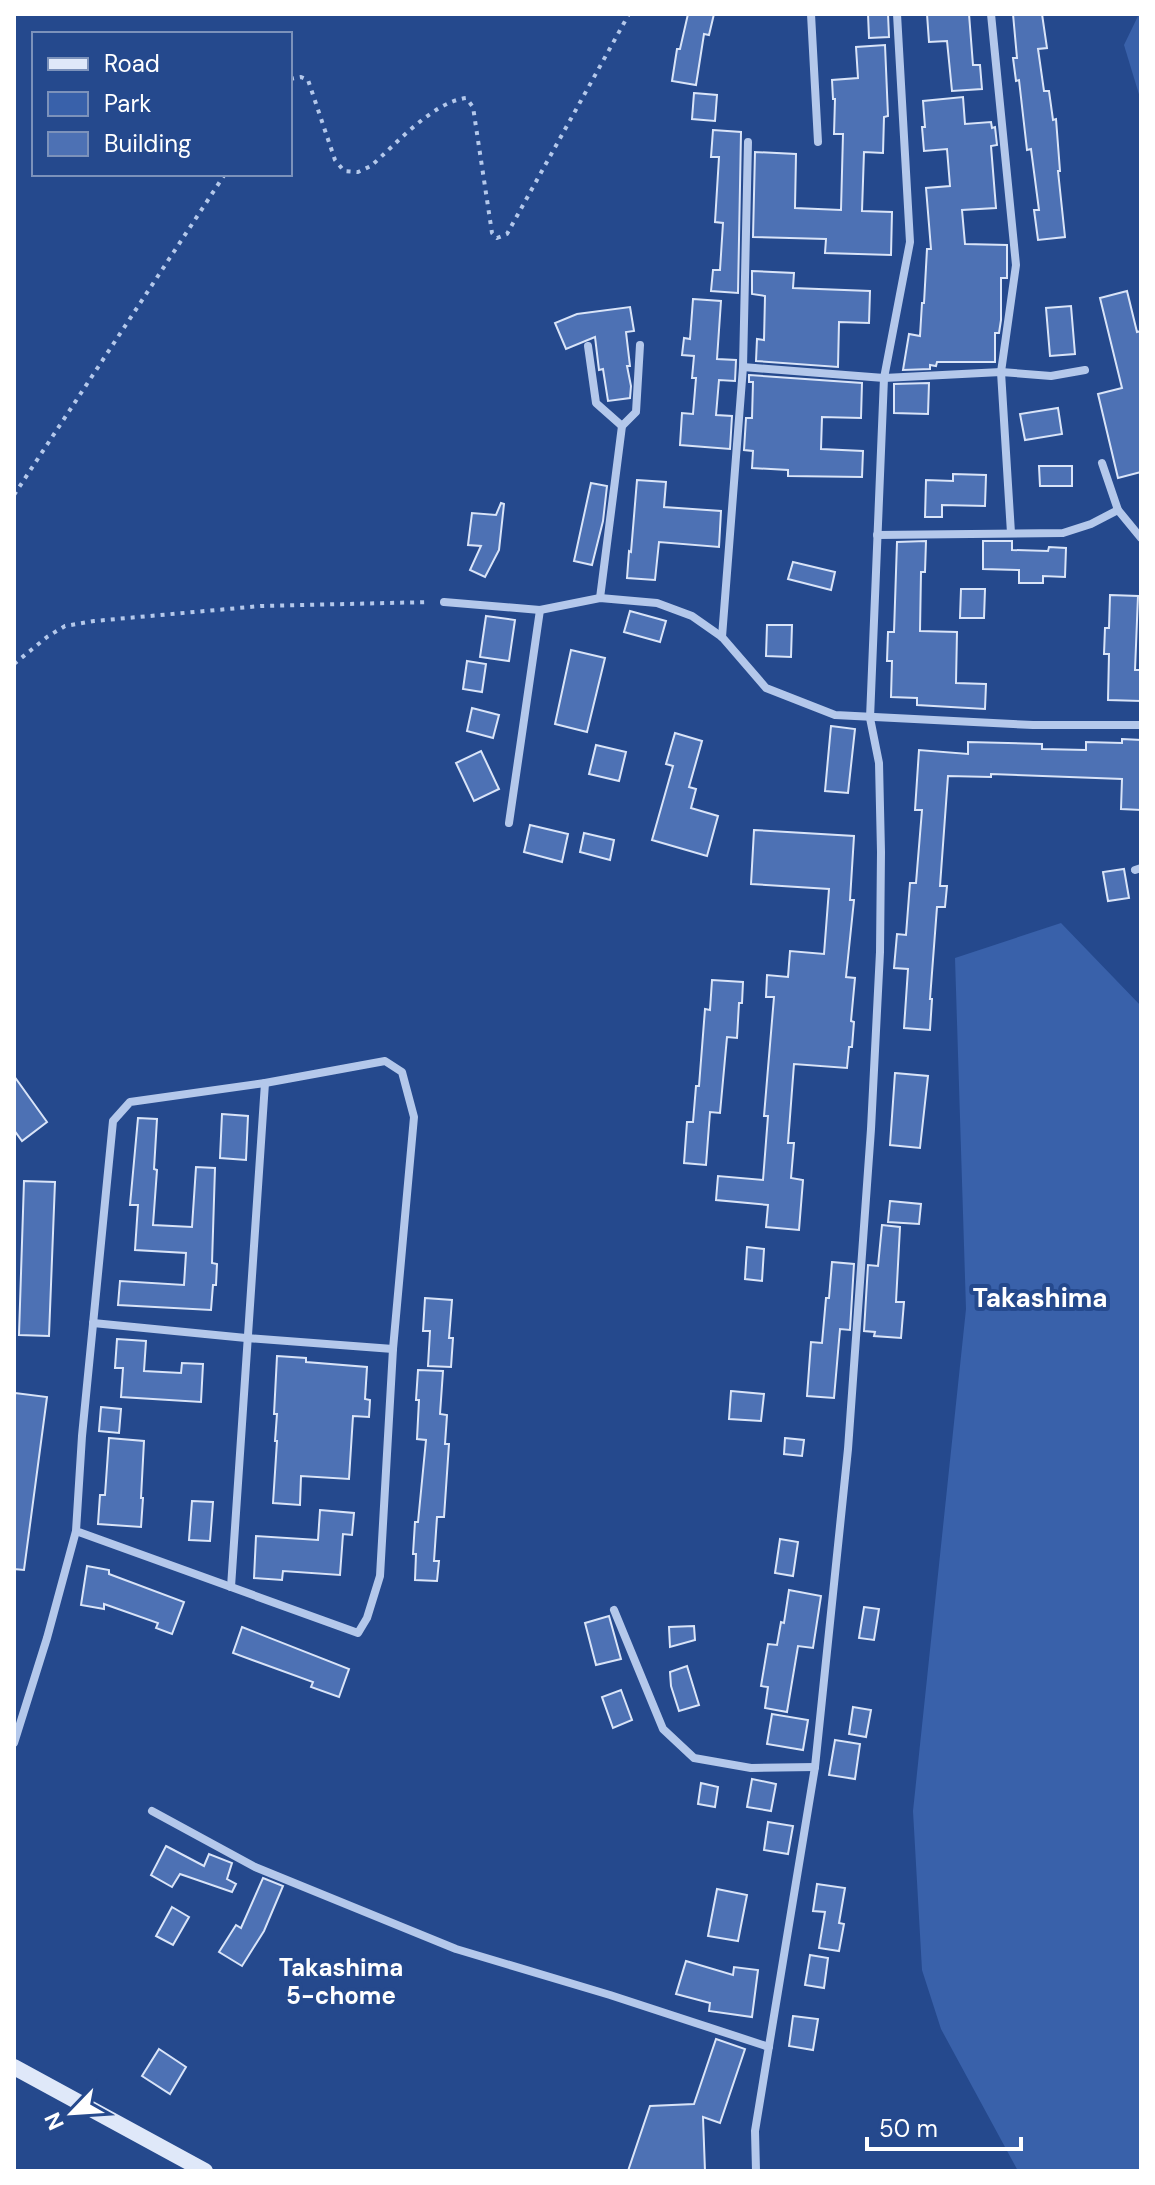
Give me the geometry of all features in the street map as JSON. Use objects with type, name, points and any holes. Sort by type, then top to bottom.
[{"type":"street","points":[[811,14],[818,142]]},
{"type":"street","points":[[756,2171],[755,2131],[815,1767],[848,1449],[872,1115],[880,952],[881,852],[879,763],[870,718],[877,535],[884,378],[910,242],[897,14]]},
{"type":"street","points":[[991,14],[1016,265],[1001,372],[1011,533]]},
{"type":"street","points":[[722,637],[743,367],[748,142]]},
{"type":"street","points":[[600,598],[622,426],[636,412],[640,345]]},
{"type":"street","points":[[588,346],[596,403],[622,426]]},
{"type":"street","points":[[743,367],[884,378],[1001,372],[1051,376],[1085,370]]},
{"type":"street","points":[[1102,463],[1118,510],[1141,538]]},
{"type":"street","points":[[877,535],[1063,533],[1091,524],[1118,510]]},
{"type":"street","points":[[444,602],[540,610],[600,598],[657,603],[692,616],[722,637],[766,688],[835,715],[1033,725],[1141,725]]},
{"type":"street","points":[[509,823],[540,610]]},
{"type":"street","points":[[14,1743],[76,1531],[113,1121],[130,1102],[265,1083],[385,1061],[402,1072],[414,1117],[393,1349],[380,1576],[367,1618],[358,1633],[76,1531]]},
{"type":"street","points":[[231,1587],[265,1083]]},
{"type":"street","points":[[93,1323],[393,1349]]},
{"type":"street","points":[[614,1610],[663,1729],[694,1758],[751,1768],[815,1767]]},
{"type":"street","points":[[152,1811],[255,1867],[456,1949],[769,2047]]},
{"type":"street","points":[[14,2067],[205,2171]]},
{"type":"path","points":[[292,79],[308,80],[335,160],[344,171],[358,172],[371,166],[439,106],[466,98],[473,107],[492,233],[497,238],[507,234],[629,14]]},
{"type":"path","points":[[14,495],[224,176]]},
{"type":"path","points":[[14,664],[65,626],[94,621],[261,606],[444,602]]},
{"type":"green space","points":[[1141,14],[1141,101],[1124,45]]},
{"type":"green space","points":[[1061,923],[1141,1006],[1141,2171],[1018,2171],[941,2029],[922,1970],[913,1811],[966,1309],[955,958]]},
{"type":"building","points":[[688,14],[714,14],[709,35],[704,34],[696,85],[672,81],[677,49],[680,49]]},
{"type":"building","points":[[868,14],[888,14],[889,37],[869,38]]},
{"type":"building","points":[[927,14],[969,14],[973,65],[980,65],[982,89],[952,91],[947,41],[929,42]]},
{"type":"building","points":[[1013,14],[1042,14],[1047,48],[1038,49],[1044,91],[1049,91],[1053,120],[1056,119],[1065,237],[1038,240],[1034,210],[1039,210],[1031,149],[1027,150],[1019,80],[1016,81],[1013,58],[1017,58]]},
{"type":"building","points":[[885,45],[888,116],[884,117],[883,153],[864,152],[862,211],[892,212],[891,255],[825,253],[826,239],[753,237],[755,152],[796,154],[795,208],[841,210],[843,134],[834,134],[832,80],[858,78],[856,47]]},
{"type":"building","points":[[694,93],[717,95],[715,121],[692,119]]},
{"type":"building","points":[[963,97],[965,124],[991,122],[992,128],[995,127],[997,145],[991,146],[996,208],[962,210],[965,244],[1007,245],[1007,278],[1001,278],[1001,320],[999,333],[995,333],[995,362],[937,362],[936,366],[930,365],[930,369],[903,370],[909,334],[920,336],[927,249],[931,249],[926,188],[950,186],[947,149],[924,151],[923,101]]},
{"type":"building","points":[[713,130],[741,132],[738,293],[711,291],[713,270],[720,270],[723,223],[715,222],[719,157],[711,157]]},
{"type":"building","points":[[752,271],[794,273],[793,288],[870,291],[869,323],[839,322],[838,367],[756,361],[757,339],[764,340],[765,296],[752,294]]},
{"type":"building","points":[[1127,291],[1137,332],[1141,331],[1141,472],[1118,478],[1098,394],[1122,388],[1100,298]]},
{"type":"building","points":[[693,299],[721,301],[717,359],[736,360],[735,381],[719,380],[716,415],[732,416],[730,449],[680,445],[682,413],[693,414],[694,356],[682,355],[684,338],[690,339]]},
{"type":"building","points":[[1071,306],[1075,354],[1050,356],[1046,308]]},
{"type":"building","points":[[630,307],[634,331],[626,332],[630,398],[608,401],[603,369],[599,370],[595,337],[566,349],[555,323],[577,314]]},
{"type":"building","points":[[749,375],[862,383],[861,418],[822,417],[821,449],[863,451],[862,477],[788,476],[788,470],[752,468],[753,451],[744,450],[746,418],[752,418],[753,382],[749,382]]},
{"type":"building","points":[[929,383],[928,414],[894,413],[894,384]]},
{"type":"building","points":[[1058,408],[1062,434],[1025,440],[1020,414]]},
{"type":"building","points":[[1039,466],[1072,466],[1072,486],[1040,486]]},
{"type":"building","points":[[953,474],[986,475],[985,506],[942,505],[942,517],[925,517],[926,480],[953,481]]},
{"type":"building","points":[[637,480],[666,482],[664,507],[721,511],[719,547],[659,542],[655,580],[627,578]]},
{"type":"building","points":[[591,483],[607,486],[603,521],[592,565],[574,561]]},
{"type":"building","points":[[501,503],[504,504],[499,550],[485,577],[470,570],[481,546],[468,545],[472,513],[496,515]]},
{"type":"building","points":[[926,541],[925,572],[921,572],[920,631],[957,632],[956,683],[986,684],[985,709],[917,705],[917,698],[891,697],[892,661],[887,661],[888,632],[894,632],[897,542]]},
{"type":"building","points":[[983,541],[1012,541],[1012,550],[1066,548],[1065,577],[1043,576],[1043,583],[1019,583],[1019,570],[983,569]]},
{"type":"building","points":[[793,562],[835,572],[831,590],[788,579]]},
{"type":"building","points":[[961,589],[985,589],[984,618],[960,618]]},
{"type":"building","points":[[1110,595],[1138,596],[1135,670],[1141,670],[1141,701],[1108,700],[1109,654],[1104,654]]},
{"type":"building","points":[[630,611],[666,621],[660,642],[624,632]]},
{"type":"building","points":[[486,616],[515,620],[509,661],[480,657]]},
{"type":"building","points":[[767,625],[792,625],[791,657],[766,656]]},
{"type":"building","points":[[571,650],[605,658],[587,732],[555,724]]},
{"type":"building","points":[[467,661],[486,664],[482,692],[463,689]]},
{"type":"building","points":[[472,708],[499,715],[493,738],[467,731]]},
{"type":"building","points":[[831,726],[855,729],[848,793],[825,791]]},
{"type":"building","points":[[675,733],[702,741],[689,787],[696,789],[691,808],[718,816],[707,856],[652,840],[673,766],[666,764]]},
{"type":"building","points":[[1122,739],[1141,740],[1141,810],[1121,809],[1122,779],[991,774],[991,777],[948,776],[940,886],[947,886],[945,907],[937,907],[930,1030],[904,1028],[908,969],[894,968],[897,934],[906,935],[910,883],[916,883],[922,810],[915,810],[919,750],[968,754],[968,742],[1042,744],[1042,749],[1086,750],[1086,742],[1122,743]]},
{"type":"building","points":[[596,745],[626,752],[619,781],[589,774]]},
{"type":"building","points":[[481,751],[499,789],[474,801],[456,763]]},
{"type":"building","points":[[530,825],[568,834],[562,862],[524,852]]},
{"type":"building","points":[[754,830],[854,836],[850,900],[854,900],[846,977],[855,978],[851,1021],[854,1022],[847,1068],[794,1064],[788,1143],[794,1143],[791,1178],[803,1180],[799,1230],[766,1227],[768,1205],[716,1200],[718,1176],[763,1180],[768,1116],[764,1116],[774,997],[766,997],[767,975],[788,977],[790,951],[824,954],[829,889],[751,884]]},
{"type":"building","points":[[584,833],[614,840],[610,860],[580,852]]},
{"type":"building","points":[[1124,869],[1129,898],[1108,901],[1103,872]]},
{"type":"building","points":[[712,980],[743,982],[737,1038],[727,1037],[720,1113],[710,1112],[706,1165],[684,1163],[687,1122],[693,1122],[705,1009],[710,1010]]},
{"type":"building","points":[[895,1073],[928,1076],[920,1148],[890,1145]]},
{"type":"building","points":[[14,1076],[47,1122],[22,1141],[14,1130]]},
{"type":"building","points":[[222,1114],[248,1116],[246,1160],[220,1158]]},
{"type":"building","points":[[138,1118],[157,1119],[153,1225],[192,1227],[196,1167],[215,1168],[212,1263],[217,1264],[211,1310],[118,1305],[120,1281],[184,1285],[186,1253],[135,1250],[138,1205],[130,1205]]},
{"type":"building","points":[[24,1181],[55,1182],[49,1336],[19,1335]]},
{"type":"building","points":[[890,1201],[921,1204],[919,1224],[888,1222]]},
{"type":"building","points":[[882,1225],[900,1227],[896,1302],[904,1302],[901,1338],[874,1336],[875,1332],[864,1331],[868,1265],[878,1266]]},
{"type":"building","points":[[747,1247],[764,1249],[762,1281],[745,1279]]},
{"type":"building","points":[[832,1262],[854,1264],[850,1330],[840,1329],[834,1398],[807,1396],[811,1342],[822,1343]]},
{"type":"building","points":[[425,1298],[452,1300],[449,1338],[453,1338],[451,1367],[428,1366],[430,1331],[423,1331]]},
{"type":"building","points":[[117,1339],[146,1341],[144,1371],[181,1373],[182,1363],[203,1364],[201,1402],[121,1397],[123,1368],[115,1368]]},
{"type":"building","points":[[277,1356],[306,1358],[306,1362],[367,1367],[365,1399],[370,1400],[369,1417],[353,1416],[349,1479],[301,1476],[300,1505],[273,1503]]},
{"type":"building","points":[[418,1370],[443,1371],[440,1414],[447,1415],[445,1444],[449,1444],[444,1517],[437,1517],[434,1561],[439,1561],[437,1581],[415,1580],[415,1522],[418,1522],[426,1440],[417,1439]]},
{"type":"building","points":[[731,1391],[764,1394],[761,1421],[729,1419]]},
{"type":"building","points":[[15,1393],[47,1397],[24,1570],[14,1569]]},
{"type":"building","points":[[101,1407],[121,1409],[119,1433],[99,1431]]},
{"type":"building","points":[[109,1438],[144,1441],[141,1527],[98,1524],[100,1495],[105,1495]]},
{"type":"building","points":[[785,1438],[804,1440],[802,1456],[784,1454]]},
{"type":"building","points":[[192,1501],[213,1502],[210,1541],[189,1540]]},
{"type":"building","points":[[320,1510],[354,1513],[352,1535],[343,1534],[340,1575],[283,1571],[282,1580],[254,1578],[256,1536],[318,1540]]},
{"type":"building","points":[[780,1539],[798,1542],[793,1576],[775,1573]]},
{"type":"building","points":[[87,1566],[109,1570],[109,1574],[184,1602],[172,1634],[156,1628],[158,1623],[104,1604],[104,1609],[81,1605]]},
{"type":"building","points":[[789,1590],[821,1596],[813,1648],[798,1646],[787,1712],[765,1708],[768,1687],[761,1686],[768,1644],[777,1645]]},
{"type":"building","points":[[864,1607],[879,1609],[874,1640],[859,1638]]},
{"type":"building","points":[[609,1616],[621,1659],[596,1665],[585,1623]]},
{"type":"building","points":[[694,1626],[695,1640],[670,1647],[669,1627]]},
{"type":"building","points":[[242,1627],[349,1669],[339,1697],[311,1687],[313,1682],[233,1653]]},
{"type":"building","points":[[687,1666],[699,1705],[679,1711],[670,1672]]},
{"type":"building","points":[[621,1690],[632,1720],[613,1728],[602,1697]]},
{"type":"building","points":[[853,1707],[871,1710],[866,1737],[849,1734]]},
{"type":"building","points":[[772,1714],[808,1720],[803,1750],[767,1744]]},
{"type":"building","points":[[835,1740],[860,1744],[855,1779],[829,1775]]},
{"type":"building","points":[[752,1779],[776,1784],[771,1811],[747,1807]]},
{"type":"building","points":[[701,1783],[718,1787],[715,1807],[698,1804]]},
{"type":"building","points":[[768,1822],[793,1826],[788,1854],[764,1850]]},
{"type":"building","points":[[166,1846],[204,1866],[209,1854],[232,1863],[227,1879],[236,1884],[232,1892],[180,1874],[172,1887],[151,1875]]},
{"type":"building","points":[[263,1878],[283,1886],[264,1931],[242,1966],[219,1952],[236,1925],[241,1928]]},
{"type":"building","points":[[817,1884],[845,1888],[839,1923],[844,1924],[839,1951],[819,1948],[825,1912],[813,1911]]},
{"type":"building","points":[[717,1889],[747,1895],[738,1941],[708,1936]]},
{"type":"building","points":[[172,1907],[189,1917],[173,1945],[156,1936]]},
{"type":"building","points":[[810,1955],[828,1958],[824,1988],[805,1985]]},
{"type":"building","points":[[686,1961],[733,1975],[734,1967],[758,1970],[752,2017],[709,2011],[710,2003],[676,1994]]},
{"type":"building","points":[[793,2016],[818,2019],[813,2050],[789,2046]]},
{"type":"building","points":[[716,2039],[745,2049],[720,2123],[703,2117],[705,2171],[628,2171],[650,2106],[694,2104]]},
{"type":"building","points":[[159,2049],[186,2067],[170,2094],[142,2076]]},
{"type":"district","name":"Takashima","points":[[1040,1298]]},
{"type":"district","name":"Takashima 5-chome","points":[[341,1982]]}]
